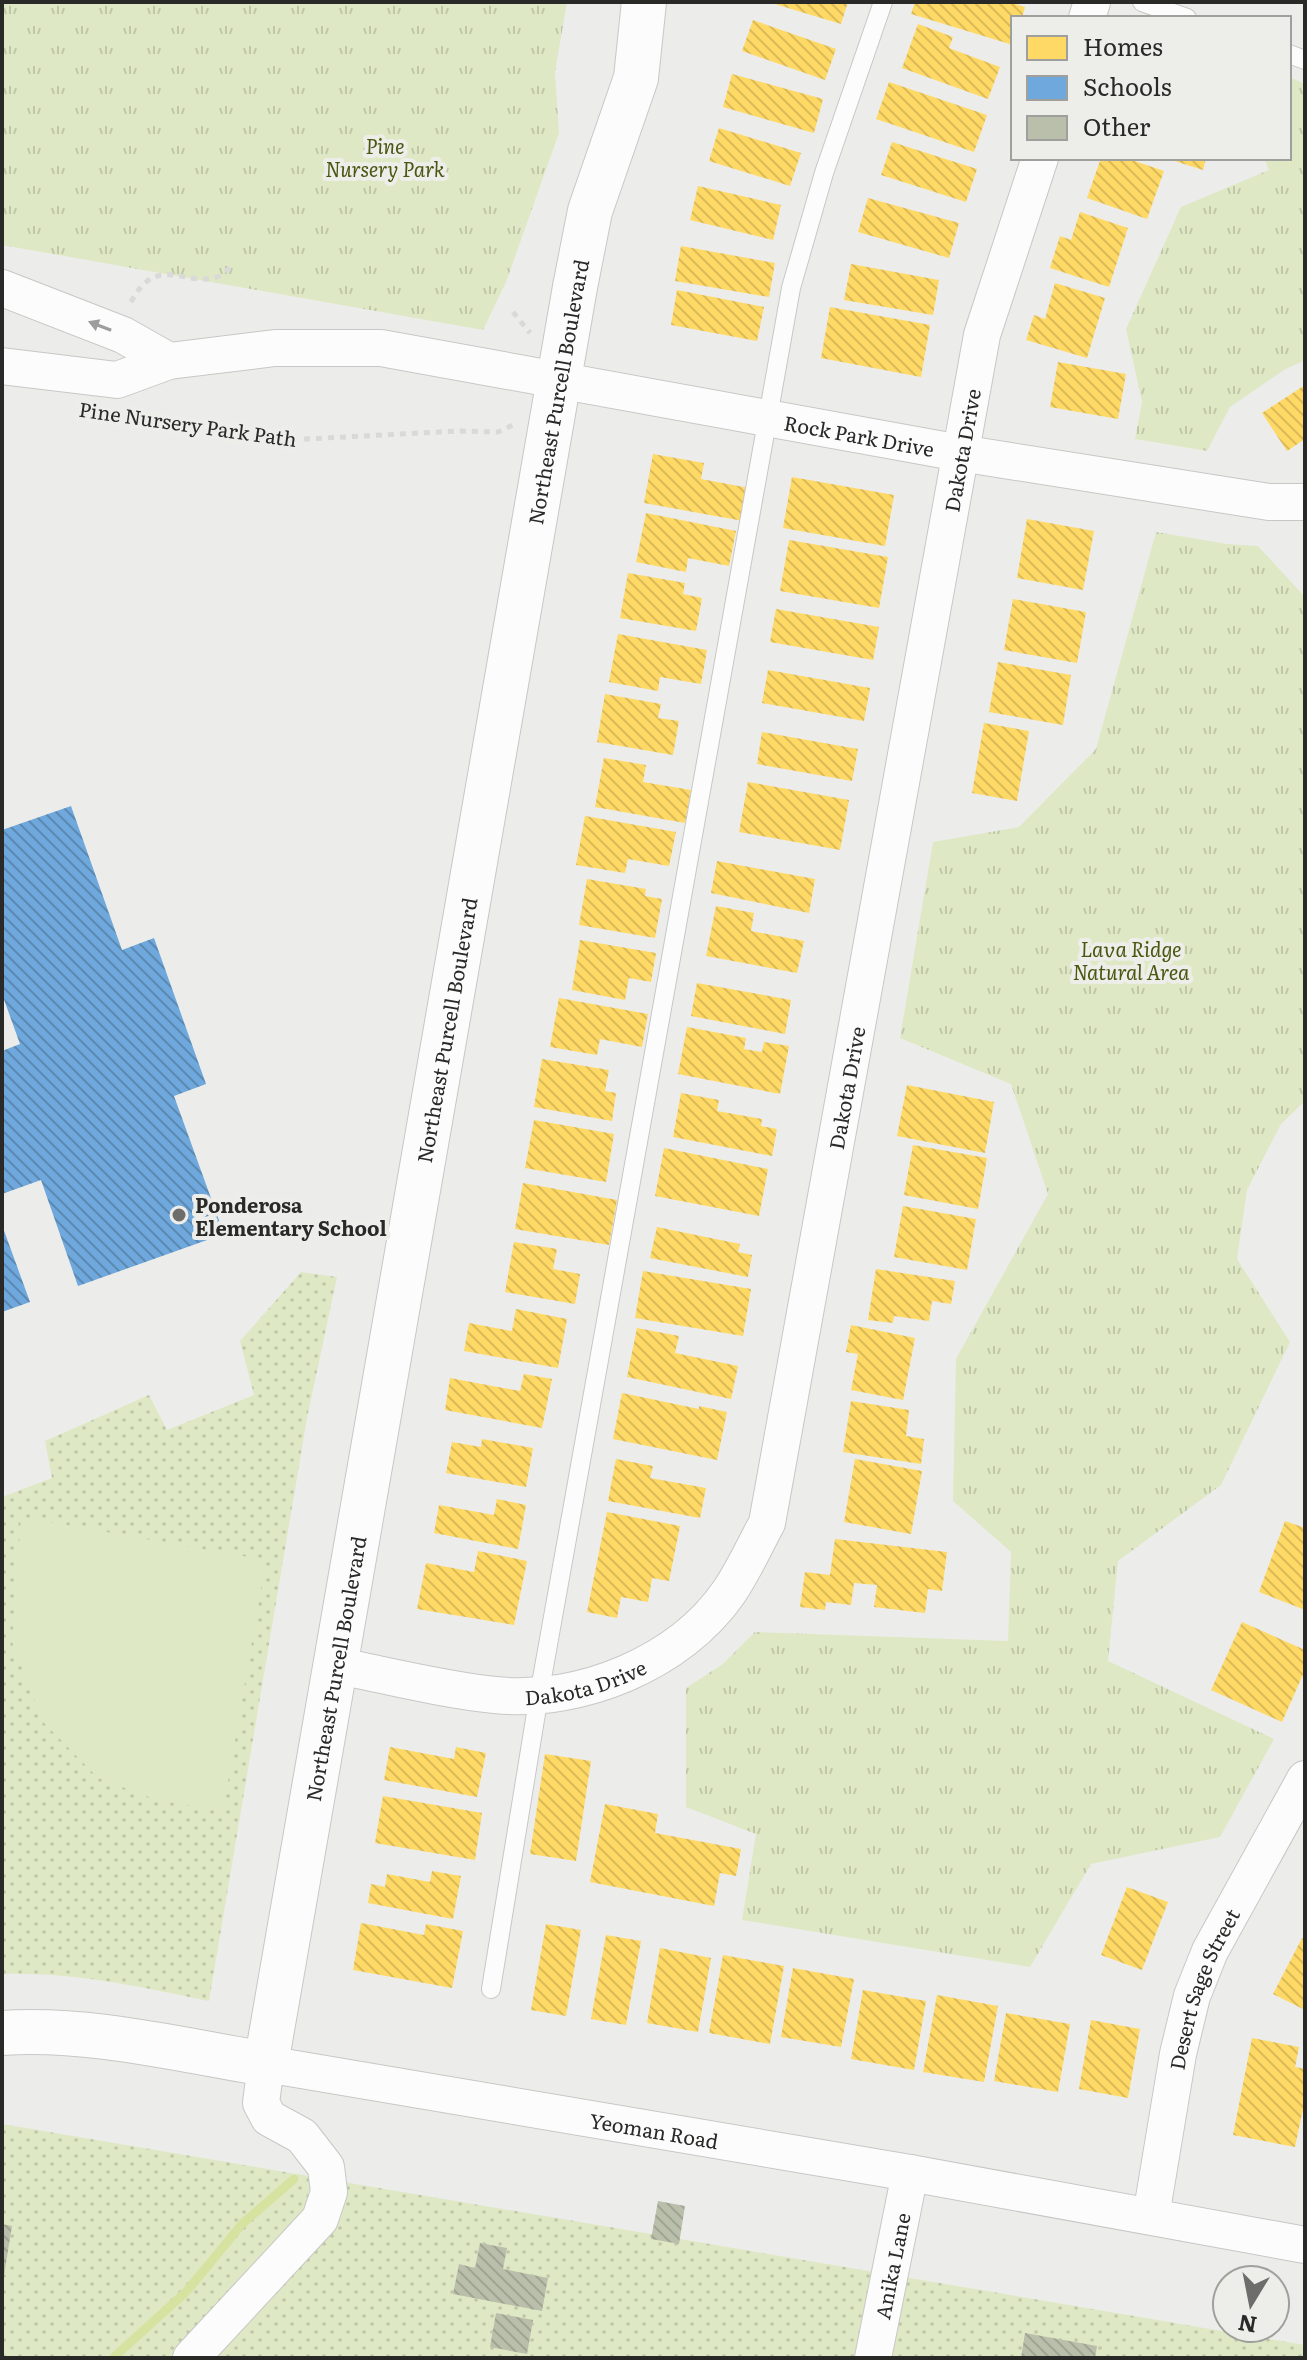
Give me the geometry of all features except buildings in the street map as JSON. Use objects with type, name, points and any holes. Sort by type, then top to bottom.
[{"type":"street","name":"Northeast Purcell Boulevard","points":[[266,2064],[558,381],[590,211],[636,78],[644,2]]},
{"type":"street","name":"Dakota Drive","points":[[334,1665],[496,1695],[539,1695],[598,1685],[679,1645],[728,1593],[767,1523],[982,335],[1039,160]]},
{"type":"street","points":[[2,288],[123,335],[169,361]]},
{"type":"street","name":"Rock Park Drive","points":[[2,366],[117,380],[169,361],[275,348],[381,348],[960,453],[1269,502],[1305,502]]},
{"type":"street","name":"Desert Sage Street","points":[[1151,2216],[1178,2054],[1192,1996],[1210,1951],[1305,1779]]},
{"type":"street","name":"Yeoman Road","points":[[2,2033],[91,2036],[266,2064],[910,2173],[1305,2245]]},
{"type":"street","points":[[191,2358],[320,2219],[329,2192],[326,2167],[302,2136],[269,2118],[261,2103],[266,2064]]},
{"type":"street","name":"Anika Lane","points":[[873,2358],[910,2173]]},
{"type":"lane","points":[[491,1989],[539,1695],[791,288],[824,173],[883,2]]},
{"type":"lane","points":[[1142,2],[1181,16]]},
{"type":"path","points":[[129,305],[137,291],[153,278],[173,273],[199,278],[219,276],[233,265]]},
{"type":"path","points":[[513,312],[533,337]]},
{"type":"path","name":"Pine Nursery Park Path","points":[[113,411],[257,435],[306,439],[458,431],[498,432],[517,424]]},
{"type":"green space","name":"Pine Nursery Park","points":[[2,2],[567,2],[555,72],[559,133],[506,282],[483,330],[2,245]]},
{"type":"green space","points":[[1291,78],[1305,84],[1305,360],[1284,370],[1230,407],[1207,451],[1135,439],[1142,402],[1126,329],[1181,207],[1269,170],[1265,160],[1291,160]]},
{"type":"green space","name":"Lava Ridge Natural Area","points":[[1156,532],[1258,546],[1305,597],[1305,1101],[1281,1124],[1247,1190],[1237,1259],[1290,1342],[1221,1485],[1118,1561],[1108,1661],[1274,1739],[1220,1837],[1091,1864],[1030,1967],[742,1920],[756,1834],[686,1807],[686,1688],[723,1664],[755,1632],[1008,1641],[1011,1552],[953,1501],[956,1359],[1048,1194],[1011,1084],[900,1038],[933,842],[1019,827],[1096,749]]},
{"type":"green space","points":[[301,1272],[337,1277],[307,1418],[209,2001],[80,1978],[2,1974],[2,1497],[52,1478],[45,1441],[149,1395],[167,1430],[254,1395],[240,1341]]},
{"type":"green space","points":[[21,1517],[266,1560],[223,1811],[157,1800],[98,1778],[43,1722],[12,1642]]},
{"type":"green space","points":[[2,2124],[1211,2329],[1211,2344],[1305,2345],[1305,2358],[2,2358]]},
{"type":"waterway","points":[[113,2358],[187,2291],[242,2224],[294,2179]]},
{"type":"place","name":"Ponderosa Elementary School","points":[[179,1215]]}]
